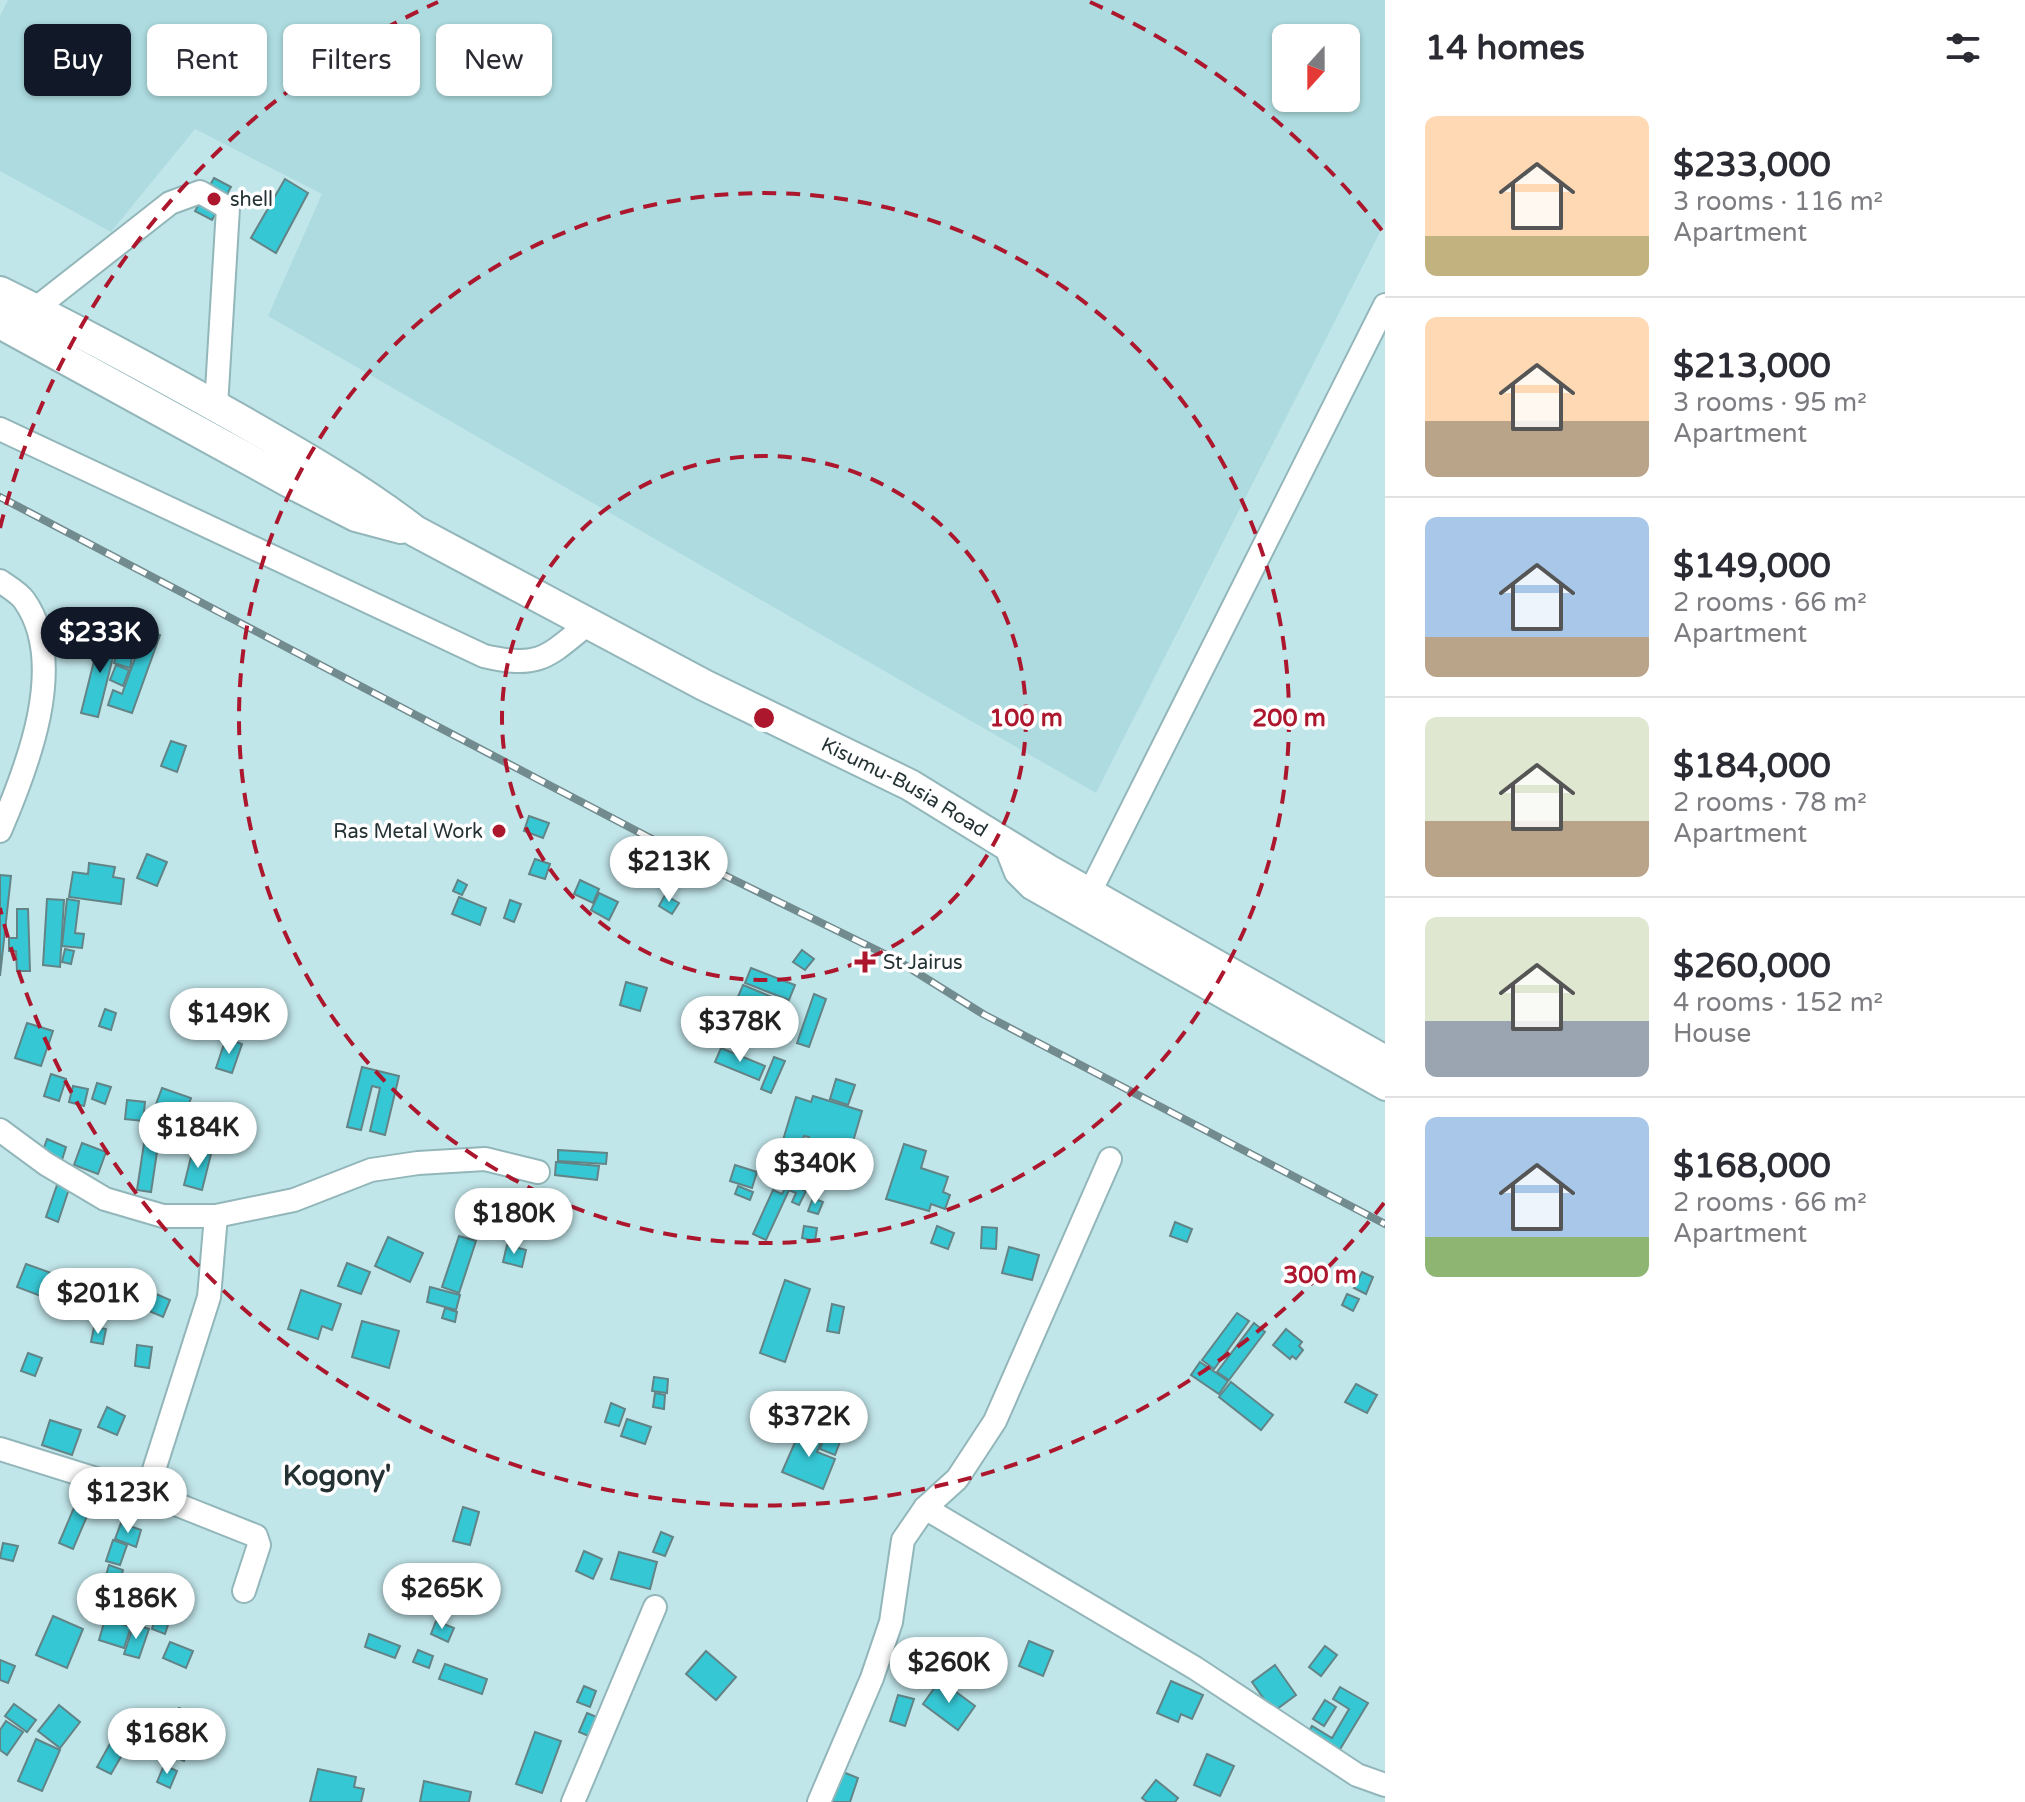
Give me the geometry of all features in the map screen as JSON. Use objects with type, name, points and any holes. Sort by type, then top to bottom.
[{"type":"highway","points":[[0,292],[216,407],[374,499],[415,531]]},
{"type":"highway","points":[[0,323],[356,516],[415,531]]},
{"type":"highway","name":"Kisumu-Busia Road","points":[[415,531],[704,685],[910,785],[1089,894],[1385,1061]]},
{"type":"street","points":[[35,309],[170,203],[200,192],[215,199],[228,208],[216,407]]},
{"type":"street","points":[[1089,894],[1385,305]]},
{"type":"street","points":[[0,429],[484,656],[512,663],[534,662],[589,623]]},
{"type":"street","points":[[0,581],[24,600],[42,646],[43,705],[21,783],[0,831]]},
{"type":"street","points":[[1005,845],[1016,873],[1031,888],[1385,1089]]},
{"type":"street","points":[[0,1130],[46,1164],[105,1199],[163,1216],[216,1216],[294,1200],[371,1170],[418,1163],[485,1159],[538,1172]]},
{"type":"street","points":[[819,1802],[872,1678],[891,1622],[903,1540],[925,1508],[957,1479],[995,1421],[1110,1159]]},
{"type":"street","points":[[146,1495],[209,1297],[216,1216]]},
{"type":"street","points":[[0,1449],[146,1495],[256,1536],[259,1545],[244,1591]]},
{"type":"street","points":[[925,1508],[1195,1668],[1357,1775],[1385,1785]]},
{"type":"street","points":[[573,1802],[655,1607]]},
{"type":"shaded area","points":[[8,0],[1385,0],[1385,222],[1096,793],[268,316],[322,194],[195,129],[111,232],[0,171],[0,16]]},
{"type":"building","points":[[214,178],[231,187],[212,220],[195,211]]},
{"type":"building","points":[[285,179],[308,193],[276,253],[251,238]]},
{"type":"building","points":[[127,623],[160,635],[132,713],[108,705],[113,690],[122,694],[135,658],[116,651]]},
{"type":"building","points":[[101,633],[118,637],[98,717],[81,713]]},
{"type":"building","points":[[117,653],[132,658],[130,668],[114,663]]},
{"type":"building","points":[[116,665],[129,670],[123,686],[110,680]]},
{"type":"building","points":[[171,741],[186,746],[177,772],[161,766]]},
{"type":"building","points":[[529,816],[549,823],[543,838],[524,831]]},
{"type":"building","points":[[147,854],[167,862],[157,886],[137,878]]},
{"type":"building","points":[[535,859],[550,864],[545,879],[529,874]]},
{"type":"building","points":[[89,863],[115,867],[113,877],[124,879],[121,904],[69,897],[73,872],[88,874]]},
{"type":"building","points":[[0,875],[11,876],[0,976]]},
{"type":"building","points":[[458,880],[467,885],[462,895],[453,891]]},
{"type":"building","points":[[580,880],[599,889],[593,903],[574,894]]},
{"type":"building","points":[[599,893],[618,902],[609,920],[591,910]]},
{"type":"building","points":[[665,895],[679,903],[672,914],[659,906]]},
{"type":"building","points":[[459,897],[486,908],[480,925],[452,914]]},
{"type":"building","points":[[47,899],[64,900],[60,967],[43,965]]},
{"type":"building","points":[[67,899],[79,901],[75,933],[84,934],[82,948],[62,946]]},
{"type":"building","points":[[510,900],[521,904],[514,922],[504,918]]},
{"type":"building","points":[[17,909],[28,909],[30,971],[17,971],[16,951],[9,951],[9,938],[17,938]]},
{"type":"building","points":[[65,949],[74,951],[71,964],[62,962]]},
{"type":"building","points":[[802,950],[814,959],[805,970],[793,962]]},
{"type":"building","points":[[751,968],[795,985],[789,1000],[745,983]]},
{"type":"building","points":[[626,982],[647,988],[640,1011],[620,1005]]},
{"type":"building","points":[[743,985],[789,1004],[783,1018],[737,999]]},
{"type":"building","points":[[814,994],[826,999],[809,1047],[797,1043]]},
{"type":"building","points":[[105,1009],[116,1013],[111,1030],[99,1026]]},
{"type":"building","points":[[27,1023],[53,1031],[41,1066],[15,1058]]},
{"type":"building","points":[[226,1038],[242,1044],[232,1073],[216,1068]]},
{"type":"building","points":[[721,1048],[765,1066],[759,1080],[715,1062]]},
{"type":"building","points":[[774,1057],[785,1061],[771,1093],[761,1089]]},
{"type":"building","points":[[362,1067],[399,1076],[385,1135],[370,1131],[380,1088],[372,1086],[361,1130],[347,1127]]},
{"type":"building","points":[[51,1074],[66,1079],[59,1101],[44,1096]]},
{"type":"building","points":[[836,1079],[855,1085],[848,1105],[830,1099]]},
{"type":"building","points":[[97,1083],[111,1087],[105,1104],[92,1099]]},
{"type":"building","points":[[73,1086],[88,1089],[84,1106],[69,1102]]},
{"type":"building","points":[[162,1088],[191,1098],[184,1117],[155,1107]]},
{"type":"building","points":[[813,1096],[862,1111],[847,1162],[840,1160],[832,1184],[785,1169],[792,1147],[805,1150],[809,1137],[804,1136],[801,1146],[783,1140],[796,1097],[811,1102]]},
{"type":"building","points":[[127,1100],[145,1102],[143,1121],[125,1119]]},
{"type":"building","points":[[185,1119],[215,1129],[208,1152],[177,1141]]},
{"type":"building","points":[[146,1130],[160,1132],[151,1192],[137,1190]]},
{"type":"building","points":[[47,1139],[66,1147],[61,1163],[41,1156]]},
{"type":"building","points":[[82,1143],[106,1152],[98,1174],[74,1165]]},
{"type":"building","points":[[904,1144],[926,1151],[921,1168],[948,1177],[943,1192],[950,1195],[945,1209],[931,1204],[929,1211],[886,1199]]},
{"type":"building","points":[[193,1149],[211,1154],[202,1190],[184,1185]]},
{"type":"building","points":[[558,1150],[607,1153],[606,1164],[558,1161]]},
{"type":"building","points":[[556,1162],[599,1166],[597,1180],[555,1175]]},
{"type":"building","points":[[735,1165],[757,1172],[752,1188],[730,1181]]},
{"type":"building","points":[[788,1183],[806,1191],[799,1205],[792,1202],[796,1193],[789,1190],[766,1240],[753,1234],[773,1190],[782,1194]]},
{"type":"building","points":[[57,1185],[69,1189],[58,1222],[46,1217]]},
{"type":"building","points":[[738,1186],[753,1192],[750,1200],[735,1194]]},
{"type":"building","points":[[813,1198],[823,1202],[818,1214],[808,1211]]},
{"type":"building","points":[[528,1200],[543,1204],[536,1229],[521,1225]]},
{"type":"building","points":[[1175,1222],[1192,1229],[1187,1242],[1170,1236]]},
{"type":"building","points":[[804,1226],[817,1228],[815,1241],[802,1238]]},
{"type":"building","points":[[937,1226],[954,1233],[948,1249],[931,1243]]},
{"type":"building","points":[[982,1227],[997,1228],[996,1249],[981,1248]]},
{"type":"building","points":[[459,1236],[476,1241],[459,1293],[442,1287]]},
{"type":"building","points":[[388,1237],[423,1253],[410,1282],[375,1266]]},
{"type":"building","points":[[507,1245],[526,1250],[522,1267],[503,1262]]},
{"type":"building","points":[[1009,1247],[1039,1255],[1032,1280],[1002,1273]]},
{"type":"building","points":[[347,1263],[370,1272],[361,1294],[338,1286]]},
{"type":"building","points":[[26,1264],[54,1274],[46,1298],[17,1287]]},
{"type":"building","points":[[1362,1272],[1373,1277],[1366,1294],[1354,1288]]},
{"type":"building","points":[[785,1280],[810,1289],[785,1362],[760,1353]]},
{"type":"building","points":[[430,1287],[460,1295],[456,1310],[427,1302]]},
{"type":"building","points":[[301,1290],[341,1304],[332,1330],[322,1326],[318,1339],[288,1329]]},
{"type":"building","points":[[156,1294],[170,1300],[163,1317],[149,1311]]},
{"type":"building","points":[[1347,1294],[1359,1299],[1353,1311],[1342,1305]]},
{"type":"building","points":[[832,1304],[844,1307],[839,1333],[827,1331]]},
{"type":"building","points":[[445,1308],[457,1312],[455,1322],[442,1318]]},
{"type":"building","points":[[1237,1313],[1249,1321],[1214,1369],[1202,1360]]},
{"type":"building","points":[[362,1321],[399,1331],[389,1368],[352,1357]]},
{"type":"building","points":[[1254,1323],[1265,1332],[1229,1380],[1217,1372]]},
{"type":"building","points":[[94,1327],[106,1329],[103,1344],[91,1342]]},
{"type":"building","points":[[1286,1329],[1302,1342],[1299,1346],[1303,1350],[1296,1359],[1292,1356],[1290,1359],[1273,1345]]},
{"type":"building","points":[[137,1345],[152,1347],[149,1368],[135,1366]]},
{"type":"building","points":[[28,1353],[42,1358],[35,1376],[21,1371]]},
{"type":"building","points":[[1200,1362],[1228,1381],[1219,1394],[1191,1375]]},
{"type":"building","points":[[654,1377],[668,1379],[667,1393],[652,1391]]},
{"type":"building","points":[[1231,1382],[1273,1415],[1261,1430],[1219,1397]]},
{"type":"building","points":[[1356,1384],[1377,1395],[1367,1413],[1345,1402]]},
{"type":"building","points":[[655,1393],[665,1395],[664,1409],[653,1407]]},
{"type":"building","points":[[611,1403],[625,1409],[619,1426],[605,1422]]},
{"type":"building","points":[[107,1407],[125,1416],[117,1435],[98,1427]]},
{"type":"building","points":[[627,1419],[651,1427],[645,1444],[621,1436]]},
{"type":"building","points":[[50,1420],[81,1430],[72,1455],[42,1445]]},
{"type":"building","points":[[803,1424],[825,1434],[817,1452],[835,1459],[823,1489],[782,1472]]},
{"type":"building","points":[[826,1433],[841,1439],[835,1455],[820,1449]]},
{"type":"building","points":[[79,1496],[93,1502],[73,1549],[59,1543]]},
{"type":"building","points":[[463,1507],[479,1512],[470,1545],[453,1541]]},
{"type":"building","points":[[121,1523],[141,1530],[136,1547],[115,1539]]},
{"type":"building","points":[[661,1532],[673,1537],[665,1556],[653,1552]]},
{"type":"building","points":[[113,1540],[127,1545],[120,1565],[106,1561]]},
{"type":"building","points":[[3,1543],[18,1546],[13,1561],[0,1558]]},
{"type":"building","points":[[584,1551],[602,1559],[593,1579],[576,1571]]},
{"type":"building","points":[[619,1552],[657,1562],[650,1589],[611,1579]]},
{"type":"building","points":[[109,1565],[123,1570],[107,1619],[131,1627],[124,1648],[99,1640],[105,1619],[94,1616]]},
{"type":"building","points":[[162,1597],[176,1601],[165,1634],[152,1629]]},
{"type":"building","points":[[53,1616],[83,1629],[67,1668],[36,1655]]},
{"type":"building","points":[[436,1621],[454,1628],[448,1642],[431,1634]]},
{"type":"building","points":[[134,1624],[149,1629],[139,1658],[124,1654]]},
{"type":"building","points":[[369,1634],[400,1646],[395,1658],[365,1647]]},
{"type":"building","points":[[1029,1641],[1053,1651],[1043,1676],[1019,1666]]},
{"type":"building","points":[[170,1642],[193,1651],[186,1668],[163,1658]]},
{"type":"building","points":[[1325,1646],[1337,1655],[1321,1676],[1309,1667]]},
{"type":"building","points":[[418,1650],[433,1656],[429,1668],[413,1662]]},
{"type":"building","points":[[706,1651],[736,1677],[716,1700],[686,1674]]},
{"type":"building","points":[[920,1654],[931,1662],[923,1673],[912,1666]]},
{"type":"building","points":[[0,1660],[15,1666],[8,1683],[0,1680]]},
{"type":"building","points":[[445,1664],[487,1679],[482,1694],[439,1679]]},
{"type":"building","points":[[1275,1665],[1296,1695],[1273,1712],[1252,1682]]},
{"type":"building","points":[[940,1680],[975,1706],[958,1730],[923,1704]]},
{"type":"building","points":[[1171,1681],[1203,1695],[1192,1719],[1181,1714],[1178,1722],[1157,1713]]},
{"type":"building","points":[[584,1686],[596,1691],[590,1707],[577,1702]]},
{"type":"building","points":[[1340,1687],[1368,1703],[1336,1756],[1305,1738],[1312,1726],[1332,1738],[1349,1709],[1333,1699]]},
{"type":"building","points":[[898,1695],[914,1699],[905,1726],[890,1721]]},
{"type":"building","points":[[1325,1700],[1336,1707],[1324,1726],[1313,1719]]},
{"type":"building","points":[[14,1704],[36,1720],[27,1732],[5,1716]]},
{"type":"building","points":[[59,1705],[80,1722],[60,1748],[38,1731]]},
{"type":"building","points":[[179,1708],[202,1718],[184,1761],[160,1751]]},
{"type":"building","points":[[587,1713],[599,1718],[591,1737],[579,1732]]},
{"type":"building","points":[[6,1721],[23,1732],[7,1755],[0,1750],[0,1730]]},
{"type":"building","points":[[535,1732],[561,1741],[542,1793],[516,1784]]},
{"type":"building","points":[[36,1739],[60,1750],[42,1791],[18,1781]]},
{"type":"building","points":[[112,1740],[126,1748],[111,1774],[97,1767]]},
{"type":"building","points":[[1207,1754],[1234,1766],[1220,1796],[1194,1785]]},
{"type":"building","points":[[164,1765],[177,1771],[170,1788],[157,1782]]},
{"type":"building","points":[[318,1769],[356,1777],[354,1787],[364,1789],[361,1802],[310,1802]]},
{"type":"building","points":[[838,1770],[858,1778],[850,1802],[827,1802]]},
{"type":"building","points":[[1156,1780],[1178,1798],[1175,1802],[1147,1802],[1142,1798]]},
{"type":"building","points":[[424,1781],[471,1792],[469,1802],[420,1802]]},
{"type":"railway","points":[[0,497],[671,849],[895,959],[983,1014],[1385,1224]]},
{"type":"place","name":"shell","points":[[214,199]]},
{"type":"place","name":"Ras Metal Work","points":[[499,831]]},
{"type":"place","name":"St Jairus","points":[[865,962]]},
{"type":"district","name":"Kogony'","points":[[337,1475]]}]
